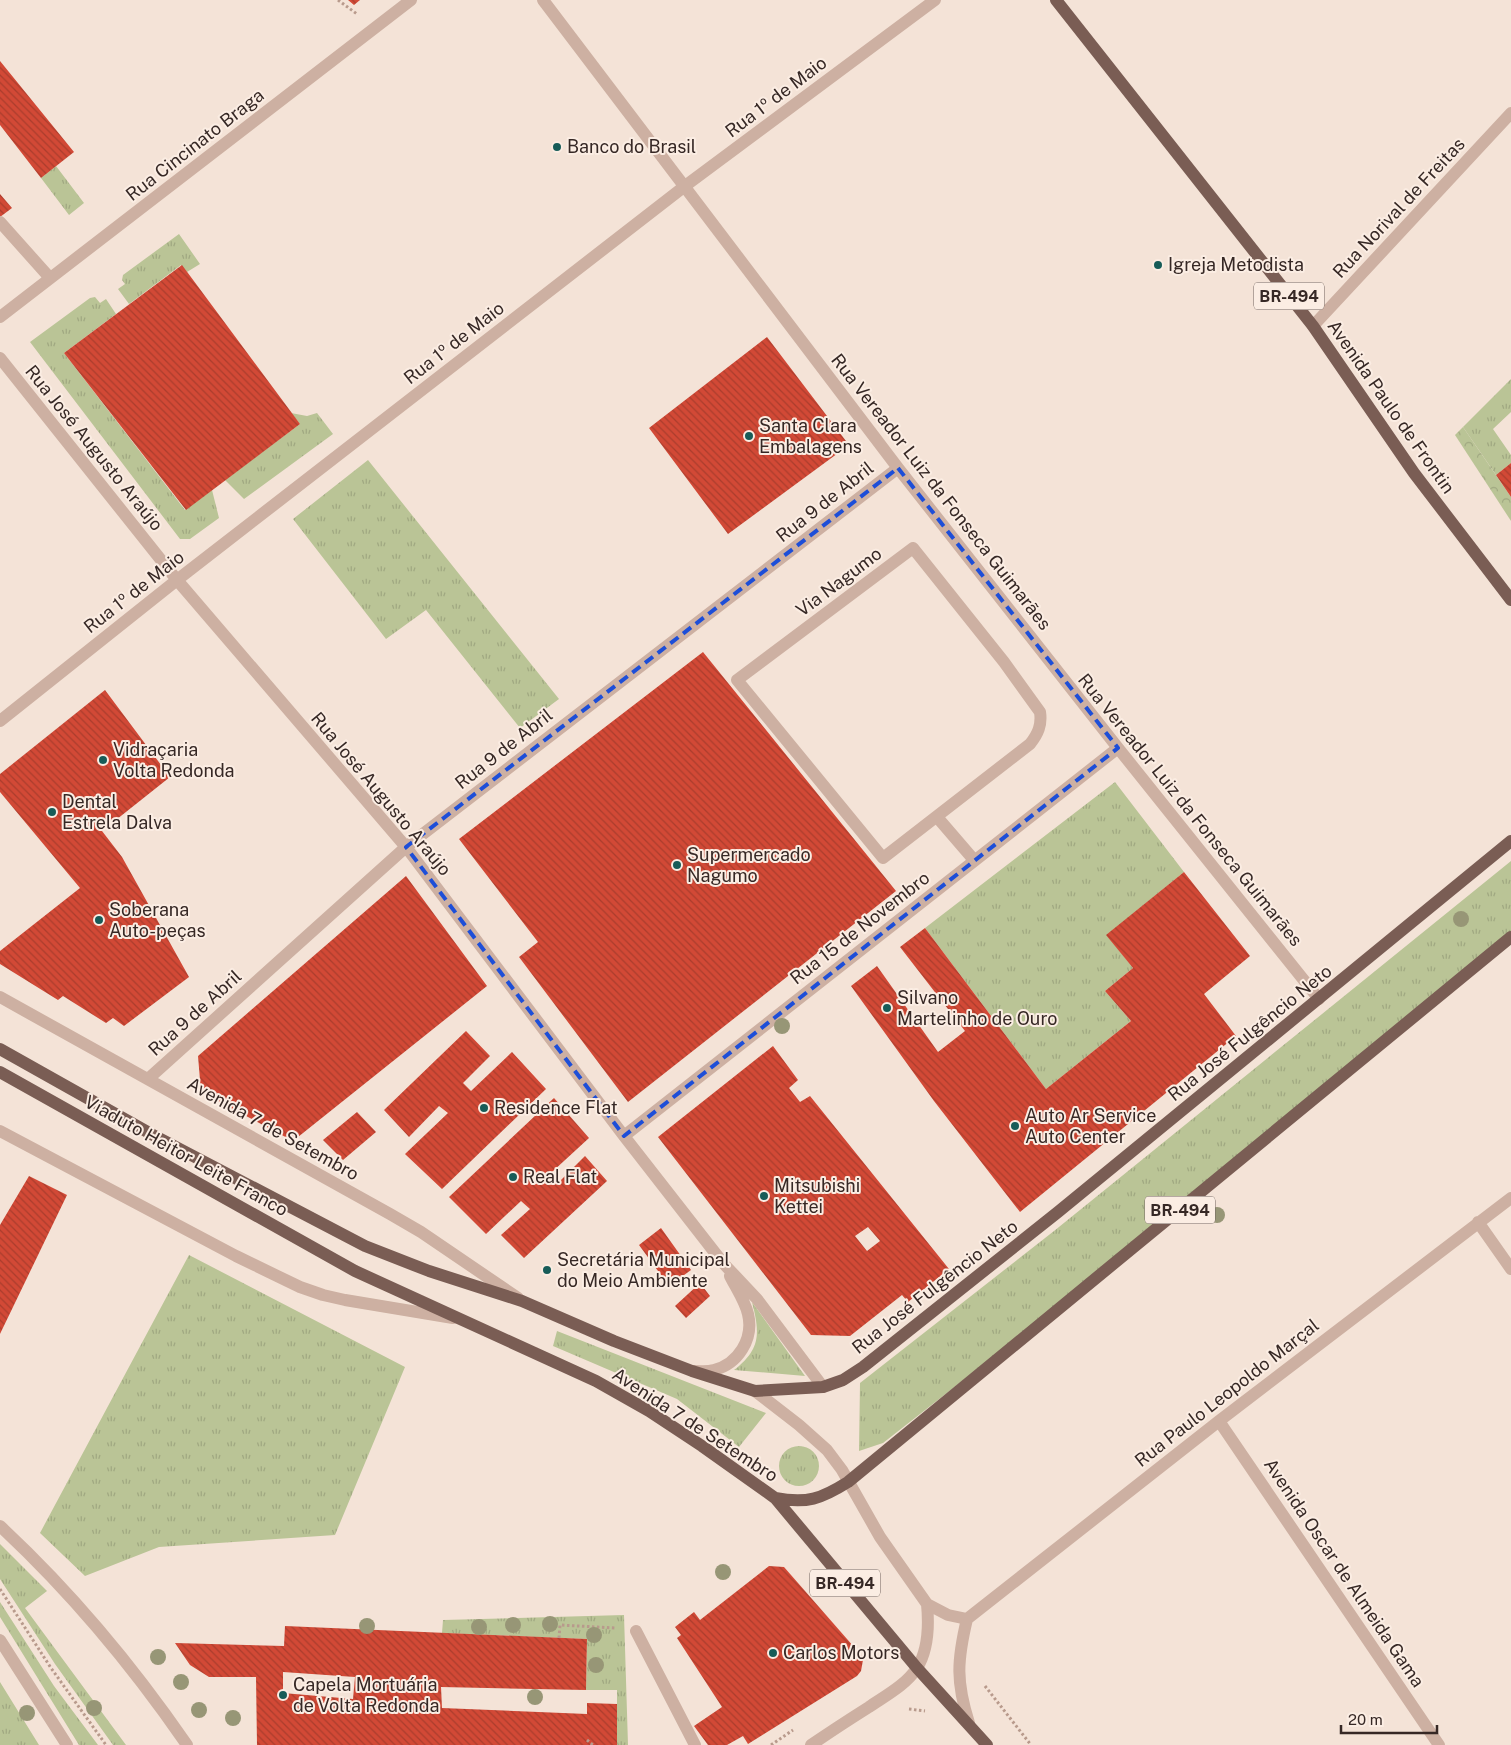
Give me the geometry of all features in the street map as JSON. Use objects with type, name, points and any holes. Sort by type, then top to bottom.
[{"type":"main road","name":"Avenida Paulo de Frontin","points":[[1056,0],[1313,326],[1414,473],[1511,600]]},
{"type":"main road","name":"Rua José Fulgêncio Neto","points":[[755,1391],[823,1387],[843,1380],[863,1367],[1066,1206],[1511,841]]},
{"type":"main road","name":"BR-494","points":[[848,1482],[1511,937]]},
{"type":"main road","name":"Avenida 7 de Setembro","points":[[0,1049],[153,1135],[365,1246],[429,1271],[522,1301],[614,1341],[692,1371],[755,1391]]},
{"type":"main road","name":"Viaduto Heitor Leite Franco","points":[[0,1072],[356,1271]]},
{"type":"main road","name":"Avenida 7 de Setembro","points":[[356,1271],[603,1385],[674,1427],[775,1498],[917,1668],[987,1745]]},
{"type":"main road","points":[[775,1498],[791,1501],[811,1500],[832,1492],[848,1482]]},
{"type":"street","name":"Rua Cincinato Braga","points":[[0,317],[411,0]]},
{"type":"street","name":"Rua Vereador Luiz da Fonseca Guimarães","points":[[543,0],[898,468],[1118,748],[1319,999]]},
{"type":"street","name":"Rua 1º de Maio","points":[[0,721],[177,580],[685,186],[935,0]]},
{"type":"street","name":"Rua Norival de Freitas","points":[[1313,326],[1511,113]]},
{"type":"street","points":[[0,222],[50,278]]},
{"type":"street","name":"Rua José Augusto Araújo","points":[[0,358],[177,580],[406,847],[624,1136],[723,1263],[751,1292],[823,1387]]},
{"type":"street","name":"Rua 9 de Abril","points":[[148,1079],[406,847],[898,468]]},
{"type":"street","name":"Via Nagumo","points":[[913,548],[1004,662],[1040,712],[1041,718],[1036,736],[1030,744],[937,816],[883,858],[737,680],[913,548]]},
{"type":"street","name":"Rua 15 de Novembro","points":[[624,1136],[1118,748]]},
{"type":"street","points":[[937,816],[974,860]]},
{"type":"street","name":"Avenida 7 de Setembro","points":[[0,998],[421,1232],[522,1301]]},
{"type":"street","name":"Avenida 7 de Setembro","points":[[0,1131],[236,1256],[300,1287],[345,1300],[464,1320]]},
{"type":"street","name":"Rua Paulo Leopoldo Marçal","points":[[967,1619],[1219,1421],[1511,1198]]},
{"type":"street","points":[[1478,1222],[1511,1269]]},
{"type":"street","name":"Rua José Augusto Araújo","points":[[692,1371],[715,1370],[733,1360],[746,1344],[749,1335],[750,1325],[746,1308],[723,1263]]},
{"type":"street","name":"Avenida 7 de Setembro","points":[[755,1391],[799,1425],[827,1450],[842,1470],[880,1537],[928,1604]]},
{"type":"street","name":"Avenida Oscar de Almeida Gama","points":[[1219,1421],[1439,1745]]},
{"type":"street","points":[[0,1526],[54,1578],[100,1630],[153,1697],[187,1745]]},
{"type":"street","points":[[928,1604],[948,1615],[967,1619],[962,1639],[958,1678],[968,1723]]},
{"type":"street","points":[[811,1745],[887,1695],[917,1668],[927,1638],[929,1624],[928,1604]]},
{"type":"street","points":[[636,1631],[695,1745]]},
{"type":"street","points":[[0,1640],[67,1745]]},
{"type":"path","points":[[0,1589],[51,1668],[106,1745]]},
{"type":"path","points":[[559,1638],[560,1625],[624,1628],[636,1631]]},
{"type":"path","points":[[587,1740],[592,1745]]},
{"type":"highlighted area","points":[[898,468],[1118,748],[624,1136],[406,847]]},
{"type":"green space","points":[[56,166],[84,203],[69,215],[41,178]]},
{"type":"green space","points":[[179,234],[200,264],[187,272],[181,265],[129,304],[118,289],[125,284],[122,280],[123,275]]},
{"type":"green space","points":[[95,297],[100,303],[106,299],[116,314],[64,353],[185,510],[212,490],[219,518],[190,539],[180,539],[30,342],[90,298]]},
{"type":"green space","points":[[1511,379],[1511,412],[1493,429],[1511,455],[1511,463],[1496,475],[1463,427]]},
{"type":"green space","points":[[291,413],[307,416],[317,413],[333,434],[244,499],[225,480],[300,424]]},
{"type":"green space","points":[[1463,427],[1511,497],[1511,521],[1455,435]]},
{"type":"green space","points":[[368,460],[559,699],[520,728],[426,610],[386,639],[293,519]]},
{"type":"green space","points":[[1115,782],[1184,872],[1107,935],[1133,968],[1105,991],[1131,1021],[1046,1089],[925,928]]},
{"type":"green space","points":[[1511,861],[1511,934],[1091,1280],[883,1443],[859,1451],[860,1383],[1054,1231]]},
{"type":"green space","points":[[189,1255],[405,1367],[335,1535],[159,1547],[85,1576],[40,1533]]},
{"type":"green space","points":[[752,1302],[805,1376],[734,1370],[749,1355],[756,1340],[757,1332]]},
{"type":"green space","points":[[557,1331],[766,1413],[739,1447],[677,1399],[553,1346]]},
{"type":"green space","points":[[799,1446],[813,1452],[819,1466],[813,1480],[799,1486],[785,1480],[779,1466],[785,1452]]},
{"type":"green space","points":[[0,1544],[47,1591],[25,1608],[126,1745],[113,1745],[55,1664],[0,1579]]},
{"type":"green space","points":[[0,1602],[54,1686],[98,1745],[79,1745],[0,1617]]},
{"type":"green space","points":[[624,1615],[628,1745],[617,1745],[617,1690],[586,1690],[587,1639],[442,1633],[443,1620]]},
{"type":"green space","points":[[0,1682],[39,1745],[0,1745]]},
{"type":"building","points":[[348,0],[360,0],[354,5]]},
{"type":"building","points":[[0,61],[74,152],[41,178],[0,125]]},
{"type":"building","points":[[0,194],[12,208],[0,217]]},
{"type":"building","points":[[182,265],[300,424],[186,510],[64,353]]},
{"type":"building","name":"Santa Clara Embalagens","points":[[767,337],[849,445],[728,534],[649,428]]},
{"type":"building","points":[[1511,463],[1511,497],[1496,475]]},
{"type":"building","name":"Supermercado Nagumo","points":[[703,652],[896,891],[628,1102],[519,957],[538,942],[459,839]]},
{"type":"building","points":[[105,690],[170,777],[102,831],[122,857],[189,977],[124,1026],[113,1018],[106,1023],[63,996],[58,1000],[0,964],[0,951],[80,888],[0,792],[0,774]]},
{"type":"building","points":[[1184,872],[1250,956],[1204,994],[1236,1036],[1020,1212],[934,1101],[851,986],[877,966],[938,1052],[965,1031],[900,947],[925,928],[1046,1089],[1131,1021],[1105,991],[1133,968],[1106,935]]},
{"type":"building","points":[[406,876],[487,986],[293,1141],[201,1092],[198,1056]]},
{"type":"building","name":"Residence Flat","points":[[466,1031],[490,1056],[463,1083],[471,1091],[512,1052],[546,1089],[442,1189],[405,1154],[448,1113],[439,1106],[409,1137],[384,1110]]},
{"type":"building","name":"Mitsubishi Kettei","points":[[773,1046],[798,1080],[789,1088],[800,1102],[810,1096],[949,1269],[908,1302],[902,1295],[850,1336],[811,1335],[658,1137]],"holes":[[[868,1227],[880,1241],[867,1251],[855,1236]]]},
{"type":"building","name":"Real Flat","points":[[554,1098],[589,1138],[552,1172],[560,1181],[585,1156],[607,1181],[524,1258],[501,1235],[530,1209],[521,1201],[486,1234],[449,1197]]},
{"type":"building","points":[[357,1112],[376,1132],[343,1160],[323,1140]]},
{"type":"building","points":[[29,1176],[67,1195],[0,1334],[0,1225]]},
{"type":"building","points":[[661,1228],[691,1270],[669,1286],[639,1245]]},
{"type":"building","points":[[700,1283],[710,1296],[686,1318],[675,1306]]},
{"type":"building","name":"Carlos Motors","points":[[769,1566],[784,1567],[861,1655],[863,1660],[861,1671],[857,1676],[748,1744],[743,1736],[727,1745],[708,1745],[694,1726],[722,1707],[677,1638],[681,1635],[675,1627],[694,1612],[700,1620]]},
{"type":"building","points":[[285,1626],[587,1639],[586,1690],[441,1687],[442,1708],[587,1714],[587,1703],[617,1704],[617,1745],[257,1745],[256,1677],[209,1677],[190,1665],[175,1643],[284,1646]],"holes":[[[283,1672],[355,1677],[353,1699],[283,1693]]]},
{"type":"place","name":"Banco do Brasil","points":[[557,147]]},
{"type":"place","name":"Igreja Metodista","points":[[1158,265]]},
{"type":"place","name":"Santa Clara Embalagens","points":[[749,436]]},
{"type":"place","name":"Vidraçaria Volta Redonda","points":[[103,760]]},
{"type":"place","name":"Dental Estrela Dalva","points":[[52,812]]},
{"type":"place","name":"Supermercado Nagumo","points":[[677,865]]},
{"type":"place","name":"Soberana Auto-peças","points":[[99,920]]},
{"type":"place","name":"Silvano Martelinho de Ouro","points":[[887,1008]]},
{"type":"place","name":"Residence Flat","points":[[484,1108]]},
{"type":"place","name":"Auto Ar Service Auto Center","points":[[1015,1126]]},
{"type":"place","name":"Real Flat","points":[[513,1177]]},
{"type":"place","name":"Mitsubishi Kettei","points":[[764,1196]]},
{"type":"place","name":"Secretária Municipal do Meio Ambiente","points":[[547,1270]]},
{"type":"place","name":"Carlos Motors","points":[[773,1653]]},
{"type":"place","name":"Capela Mortuária de Volta Redonda","points":[[283,1695]]}]
